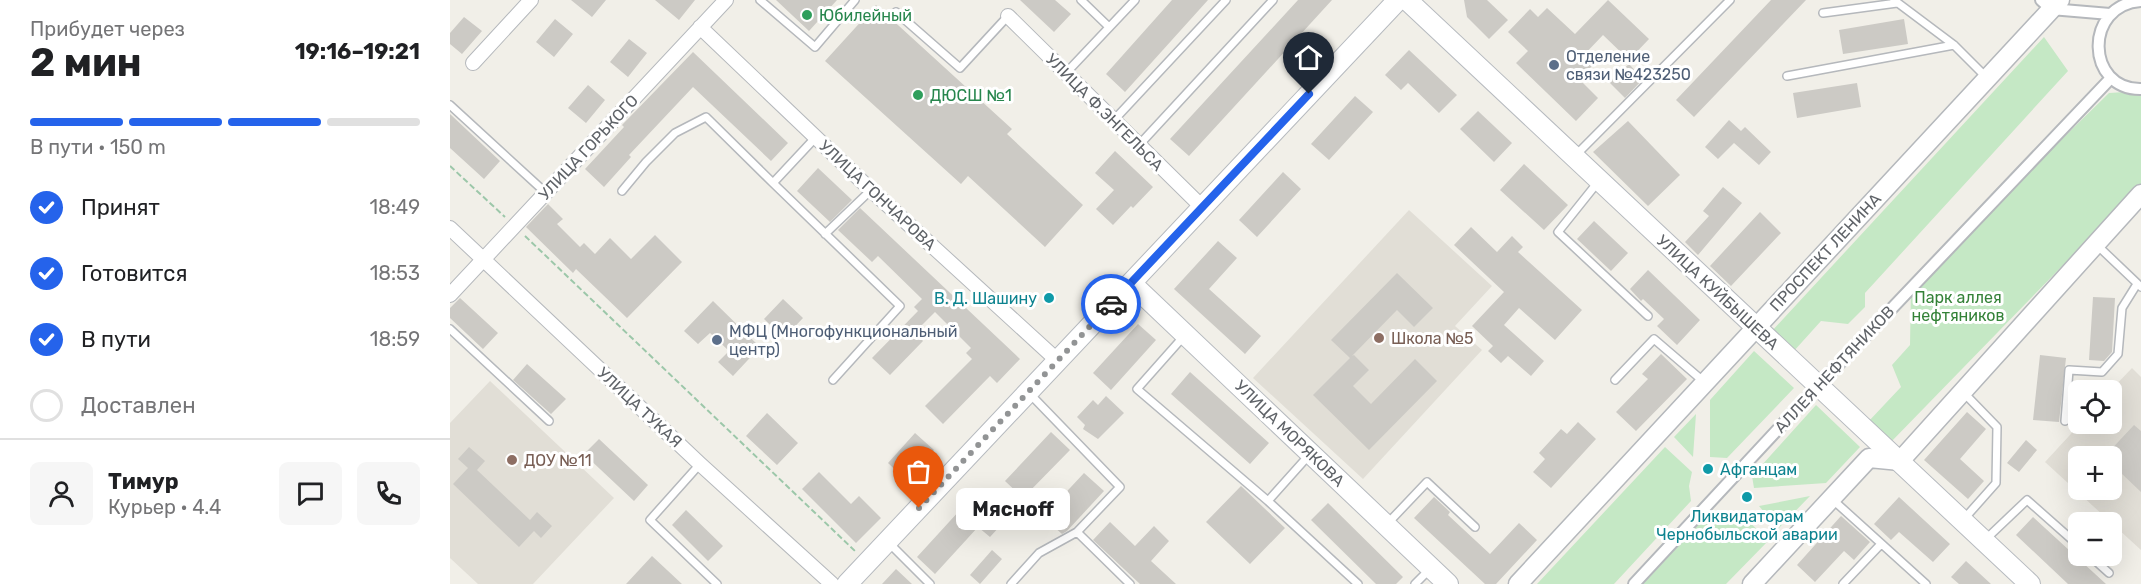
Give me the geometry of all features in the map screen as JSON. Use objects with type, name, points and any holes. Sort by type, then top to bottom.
[{"type":"main road","points":[[848,584],[1398,0]]},
{"type":"main road","name":"УЛИЦА КУЙБЫШЕВА","points":[[1407,0],[2030,584]]},
{"type":"main road","name":"УЛИЦА МОРЯКОВА","points":[[1131,283],[1448,584]]},
{"type":"street","points":[[473,63],[531,0]]},
{"type":"street","name":"УЛИЦА ГОРЬКОГО","points":[[450,295],[726,0]]},
{"type":"street","points":[[2141,1],[2133,1],[2120,6],[2110,14],[2102,26],[2098,39],[2098,53],[2111,78],[2123,86],[2141,89]]},
{"type":"street","points":[[2051,3],[2110,14]]},
{"type":"street","name":"ПРОСПЕКТ ЛЕНИНА","points":[[1518,584],[1987,78],[2051,3]]},
{"type":"street","name":"УЛИЦА Ф.ЭНГЕЛЬСА","points":[[1008,16],[1202,207]]},
{"type":"street","name":"УЛИЦА ГОНЧАРОВА","points":[[700,27],[871,190],[1058,361]]},
{"type":"street","name":"АЛЛЕЯ НЕФТЯНИКОВ","points":[[1634,584],[1819,385],[2111,78]]},
{"type":"street","points":[[1752,584],[1869,458],[1900,461],[2141,194]]},
{"type":"street","name":"УЛИЦА ТУКАЯ","points":[[450,228],[700,464],[832,584]]},
{"type":"lane","points":[[760,0],[815,47],[855,0]]},
{"type":"lane","points":[[1081,0],[1109,27]]},
{"type":"lane","points":[[1066,73],[1135,0]]},
{"type":"lane","points":[[1114,120],[1226,0]]},
{"type":"lane","points":[[1139,145],[1273,0]]},
{"type":"lane","points":[[1575,156],[1730,0]]},
{"type":"lane","points":[[1823,13],[1895,1],[1954,45],[1987,78]]},
{"type":"lane","points":[[896,12],[960,68],[1008,16]]},
{"type":"lane","points":[[1787,76],[1954,45]]},
{"type":"lane","points":[[450,105],[546,193]]},
{"type":"lane","points":[[622,191],[646,162],[675,133],[706,117],[900,306],[833,380]]},
{"type":"lane","points":[[773,183],[816,137]]},
{"type":"lane","points":[[1600,180],[1558,232],[1648,316]]},
{"type":"lane","points":[[825,234],[871,190]]},
{"type":"lane","points":[[2064,421],[2068,370],[2102,372],[2118,354],[2122,308],[2139,286],[2096,244]]},
{"type":"lane","points":[[450,329],[549,421]]},
{"type":"lane","points":[[1185,334],[1137,389],[1268,501],[1358,584]]},
{"type":"lane","points":[[1615,380],[1654,339],[1705,382]]},
{"type":"lane","points":[[1011,584],[1039,553],[1077,532],[1120,487],[1029,392]]},
{"type":"lane","points":[[1962,392],[1997,427],[1996,483],[1963,520]]},
{"type":"lane","points":[[1268,501],[1310,453]]},
{"type":"lane","points":[[700,464],[650,520],[717,584]]},
{"type":"lane","points":[[1386,525],[1428,482],[1475,527]]},
{"type":"lane","points":[[1832,499],[1926,584]]},
{"type":"lane","points":[[1984,540],[2027,500],[2068,536]]},
{"type":"lane","points":[[1077,532],[1130,584]]},
{"type":"lane","points":[[887,542],[930,584]]},
{"type":"lane","points":[[1843,584],[1881,544]]},
{"type":"lane","points":[[2101,566],[2109,573]]},
{"type":"lane","points":[[1414,584],[1431,568]]},
{"type":"path","points":[[450,166],[867,563]]},
{"type":"shaded area","name":"Школа №5","points":[[1409,210],[1492,286],[1455,326],[1482,350],[1363,479],[1253,378]]},
{"type":"shaded area","points":[[2132,368],[2141,377],[2141,550],[2122,533],[2122,512],[2100,512],[2086,500],[2122,500],[2122,446],[2068,446],[2068,483],[2045,462],[2071,434],[2122,434],[2121,380]]},
{"type":"shaded area","name":"ДОУ №11","points":[[490,381],[614,498],[533,584],[478,584],[450,558],[450,423]]},
{"type":"green space","name":"Парк аллея нефтяников","points":[[2044,37],[2068,71],[1865,293],[1865,307],[1848,324],[1821,321],[1793,352],[1771,332]]},
{"type":"green space","name":"Парк аллея нефтяников","points":[[2141,91],[2141,185],[1890,443],[1868,422],[1901,387],[1892,365],[1910,345],[1911,287],[2109,93]]},
{"type":"green space","points":[[1754,351],[1794,388],[1727,458],[1710,457],[1710,400]]},
{"type":"green space","points":[[1816,405],[1860,447],[1826,483],[1754,488],[1752,476]]},
{"type":"green space","points":[[1696,414],[1693,457],[1674,437]]},
{"type":"green space","points":[[1665,447],[1692,472],[1689,486],[1691,501],[1614,584],[1537,584]]},
{"type":"green space","points":[[1810,496],[1778,529],[1759,506]]},
{"type":"green space","points":[[1738,512],[1769,540],[1726,584],[1643,584],[1709,513]]},
{"type":"building","points":[[571,0],[606,0],[592,17]]},
{"type":"building","points":[[655,0],[695,0],[679,20]]},
{"type":"building","name":"Юбилейный","points":[[776,0],[837,0],[809,31]]},
{"type":"building","points":[[1020,0],[1055,0],[1071,14],[1054,32]]},
{"type":"building","points":[[1172,0],[1208,0],[1125,92],[1106,74]]},
{"type":"building","points":[[1298,0],[1332,0],[1189,156],[1170,139]]},
{"type":"building","points":[[1464,0],[1487,0],[1508,20],[1489,39],[1467,17]]},
{"type":"building","name":"Отделение связи №423250","points":[[1608,0],[1649,39],[1629,60],[1603,35],[1582,57],[1592,66],[1579,79],[1598,98],[1576,121],[1516,63],[1528,51],[1508,32],[1530,9],[1538,17],[1547,8],[1575,34]]},
{"type":"building","points":[[1771,0],[1806,0],[1694,117],[1676,100]]},
{"type":"building","name":"ДЮСШ №1","points":[[876,5],[1012,129],[1007,134],[1083,205],[1045,247],[968,176],[961,184],[825,61]]},
{"type":"building","points":[[464,17],[482,31],[462,54],[450,44],[450,33]]},
{"type":"building","points":[[555,19],[573,34],[554,57],[536,42]]},
{"type":"building","points":[[1904,19],[1908,44],[1843,54],[1839,30]]},
{"type":"building","points":[[629,39],[647,53],[628,77],[610,62]]},
{"type":"building","points":[[1409,50],[1457,95],[1439,113],[1408,83],[1401,90],[1385,75]]},
{"type":"building","points":[[693,52],[788,143],[771,161],[693,87],[629,155],[631,157],[604,187],[585,169],[624,127],[622,125]]},
{"type":"building","points":[[1629,64],[1643,79],[1625,98],[1609,82]]},
{"type":"building","points":[[1857,83],[1861,107],[1797,118],[1793,93]]},
{"type":"building","points":[[588,85],[605,100],[586,123],[568,108]]},
{"type":"building","points":[[1355,96],[1373,112],[1329,160],[1311,144]]},
{"type":"building","points":[[1478,111],[1512,143],[1494,162],[1460,129]]},
{"type":"building","points":[[450,114],[500,161],[484,179],[450,148]]},
{"type":"building","points":[[1729,120],[1741,131],[1745,127],[1771,152],[1759,165],[1734,143],[1718,159],[1705,147]]},
{"type":"building","points":[[1628,121],[1680,175],[1648,206],[1593,152]]},
{"type":"building","points":[[1115,151],[1153,187],[1113,225],[1096,209],[1114,190],[1095,173]]},
{"type":"building","points":[[1524,164],[1568,205],[1544,230],[1500,190]]},
{"type":"building","points":[[818,168],[852,200],[830,222],[797,191]]},
{"type":"building","points":[[1283,172],[1301,189],[1257,237],[1239,220]]},
{"type":"building","points":[[1723,187],[1742,203],[1698,255],[1685,242],[1709,216],[1703,211]]},
{"type":"building","points":[[548,204],[563,219],[557,224],[580,247],[584,243],[595,254],[610,238],[631,259],[655,235],[682,262],[627,318],[576,269],[573,273],[526,227]]},
{"type":"building","points":[[860,208],[1020,359],[997,383],[990,376],[943,424],[925,406],[972,359],[966,353],[971,348],[935,312],[915,332],[923,341],[890,375],[872,358],[918,311],[914,307],[922,299],[878,256],[872,262],[838,230]]},
{"type":"building","points":[[1760,212],[1781,233],[1731,286],[1710,266]]},
{"type":"building","points":[[1594,221],[1628,253],[1611,271],[1577,239]]},
{"type":"building","points":[[1471,227],[1497,252],[1512,236],[1523,247],[1518,252],[1582,310],[1555,340],[1519,308],[1504,325],[1544,361],[1531,376],[1508,356],[1501,363],[1488,351],[1493,346],[1472,326],[1504,292],[1454,245]]},
{"type":"building","points":[[1218,241],[1237,258],[1209,289],[1261,336],[1245,354],[1174,289]]},
{"type":"building","points":[[1648,270],[1700,320],[1677,345],[1657,326],[1664,319],[1630,289]]},
{"type":"building","points":[[1397,273],[1433,308],[1414,327],[1397,310],[1352,356],[1354,355],[1369,370],[1353,386],[1371,404],[1415,359],[1437,381],[1369,450],[1313,395],[1350,358],[1331,340]]},
{"type":"building","points":[[2093,297],[2115,298],[2112,352],[2104,361],[2089,360]]},
{"type":"building","points":[[460,298],[498,333],[483,349],[450,318],[450,308]]},
{"type":"building","points":[[783,299],[803,318],[784,338],[764,319]]},
{"type":"building","points":[[713,301],[760,347],[733,376],[718,362],[729,351],[710,333],[698,344],[684,331]]},
{"type":"building","points":[[1138,324],[1156,340],[1111,390],[1093,373]]},
{"type":"building","points":[[1661,354],[1687,379],[1636,431],[1616,412],[1648,379],[1642,374]]},
{"type":"building","points":[[2040,355],[2066,358],[2059,422],[2033,420]]},
{"type":"building","points":[[527,364],[566,399],[551,414],[513,380]]},
{"type":"building","points":[[1190,372],[1269,443],[1250,464],[1171,394]]},
{"type":"building","points":[[1106,396],[1124,413],[1098,439],[1083,429],[1085,425],[1077,417],[1093,400],[1098,405]]},
{"type":"building","points":[[1967,412],[1986,429],[1960,459],[1984,481],[1968,499],[1924,460]]},
{"type":"building","points":[[767,413],[798,443],[777,465],[746,436]]},
{"type":"building","points":[[1578,422],[1596,439],[1551,488],[1533,472],[1545,459],[1539,453],[1561,429],[1567,434]]},
{"type":"building","points":[[2134,425],[2141,431],[2141,492],[2122,474],[2122,446],[2114,446]]},
{"type":"building","points":[[1051,432],[1070,450],[1023,498],[1005,481]]},
{"type":"building","points":[[915,433],[934,450],[906,480],[888,463]]},
{"type":"building","points":[[599,439],[648,485],[634,501],[584,454]]},
{"type":"building","points":[[2026,440],[2037,450],[2019,472],[2007,463]]},
{"type":"building","points":[[469,447],[485,461],[477,470],[530,520],[537,512],[552,526],[541,538],[534,531],[519,547],[453,484],[468,468],[458,459]]},
{"type":"building","points":[[819,472],[851,504],[859,496],[881,518],[856,543],[802,489]]},
{"type":"building","points":[[1084,473],[1104,491],[1062,534],[1043,517]]},
{"type":"building","points":[[1241,486],[1285,528],[1250,564],[1206,522]]},
{"type":"building","points":[[1434,497],[1450,512],[1448,515],[1490,554],[1519,523],[1537,540],[1496,584],[1485,584],[1414,518]]},
{"type":"building","points":[[1899,497],[1950,544],[1933,562],[1899,532],[1891,540],[1874,524]]},
{"type":"building","points":[[999,503],[1011,514],[990,537],[978,527],[935,574],[917,557],[960,510],[978,526]]},
{"type":"building","points":[[1328,503],[1403,577],[1396,584],[1376,584],[1311,520]]},
{"type":"building","points":[[686,510],[723,546],[708,561],[672,525]]},
{"type":"building","points":[[1841,516],[1870,542],[1854,560],[1844,551],[1815,582],[1797,565]]},
{"type":"building","points":[[2033,517],[2068,549],[2068,566],[2086,566],[2106,584],[2068,584],[2016,535]]},
{"type":"building","points":[[1110,522],[1135,546],[1154,526],[1169,541],[1151,561],[1176,584],[1140,584],[1093,540]]},
{"type":"building","points":[[992,550],[1002,559],[980,584],[970,575]]},
{"type":"building","points":[[652,556],[682,584],[626,584]]},
{"type":"building","points":[[1966,561],[1991,584],[1959,584],[1951,577]]},
{"type":"building","points":[[896,569],[912,584],[882,584]]},
{"type":"way so far","points":[[919,508],[1111,304]]},
{"type":"place","name":"Юбилейный","points":[[807,15]]},
{"type":"place","name":"Отделение связи №423250","points":[[1554,65]]},
{"type":"place","name":"ДЮСШ №1","points":[[918,95]]},
{"type":"place","name":"В. Д. Шашину","points":[[1049,298]]},
{"type":"place","name":"Школа №5","points":[[1379,338]]},
{"type":"place","name":"МФЦ (Многофункциональный центр)","points":[[717,340]]},
{"type":"place","name":"ДОУ №11","points":[[512,460]]},
{"type":"place","name":"Афганцам","points":[[1708,469]]},
{"type":"place","name":"Ликвидаторам Чернобыльской аварии","points":[[1747,497]]},
{"type":"place","name":"Мясноff","points":[[919,508]]},
{"type":"route","points":[[1111,304],[1309,94]]}]
